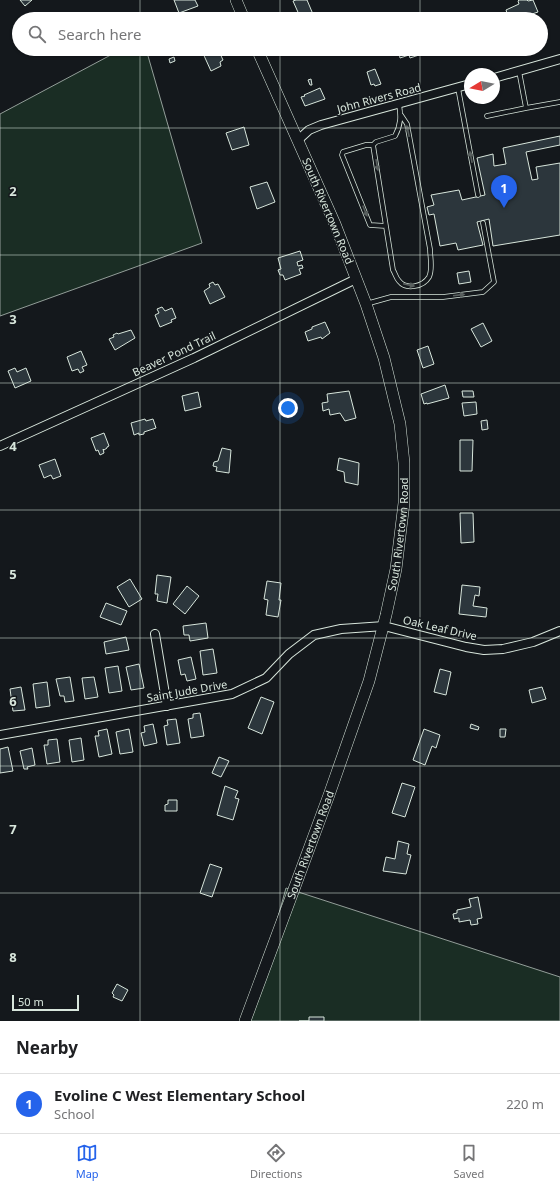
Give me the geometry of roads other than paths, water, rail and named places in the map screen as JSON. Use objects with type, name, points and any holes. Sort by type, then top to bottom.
[{"type":"main road","points":[[236,0],[241,12]]},
{"type":"main road","name":"South Rivertown Road","points":[[245,1021],[329,795],[369,680],[384,626],[396,569],[404,503],[404,463],[400,424],[384,358],[366,304],[335,224],[261,56]]},
{"type":"street","points":[[500,76],[560,59]]},
{"type":"street","name":"John Rivers Road","points":[[298,140],[309,130],[321,125],[464,86]]},
{"type":"street","name":"Beaver Pond Trail","points":[[0,446],[194,358],[356,279]]},
{"type":"street","name":"Oak Leaf Drive","points":[[384,626],[466,647],[484,650],[503,649],[533,642],[560,631]]},
{"type":"street","name":"Saint Jude Drive","points":[[0,735],[232,694],[266,678],[289,654],[314,635],[342,630],[384,626]]},
{"type":"street","points":[[155,634],[167,706]]},
{"type":"lane","points":[[519,71],[526,108]]},
{"type":"lane","points":[[458,88],[478,195]]},
{"type":"lane","points":[[487,116],[560,102]]},
{"type":"lane","points":[[386,226],[370,225],[342,155],[343,152],[366,145],[373,145],[376,142],[396,136],[400,126],[401,115],[399,104]]},
{"type":"lane","points":[[373,145],[393,270],[399,281],[407,286],[416,286],[429,277],[431,269],[430,248],[407,124],[401,115]]},
{"type":"lane","points":[[366,304],[391,297],[443,297],[483,292],[494,282],[483,223]]},
{"type":"place","name":"Evoline C West Elementary School","points":[[504,208]]}]
